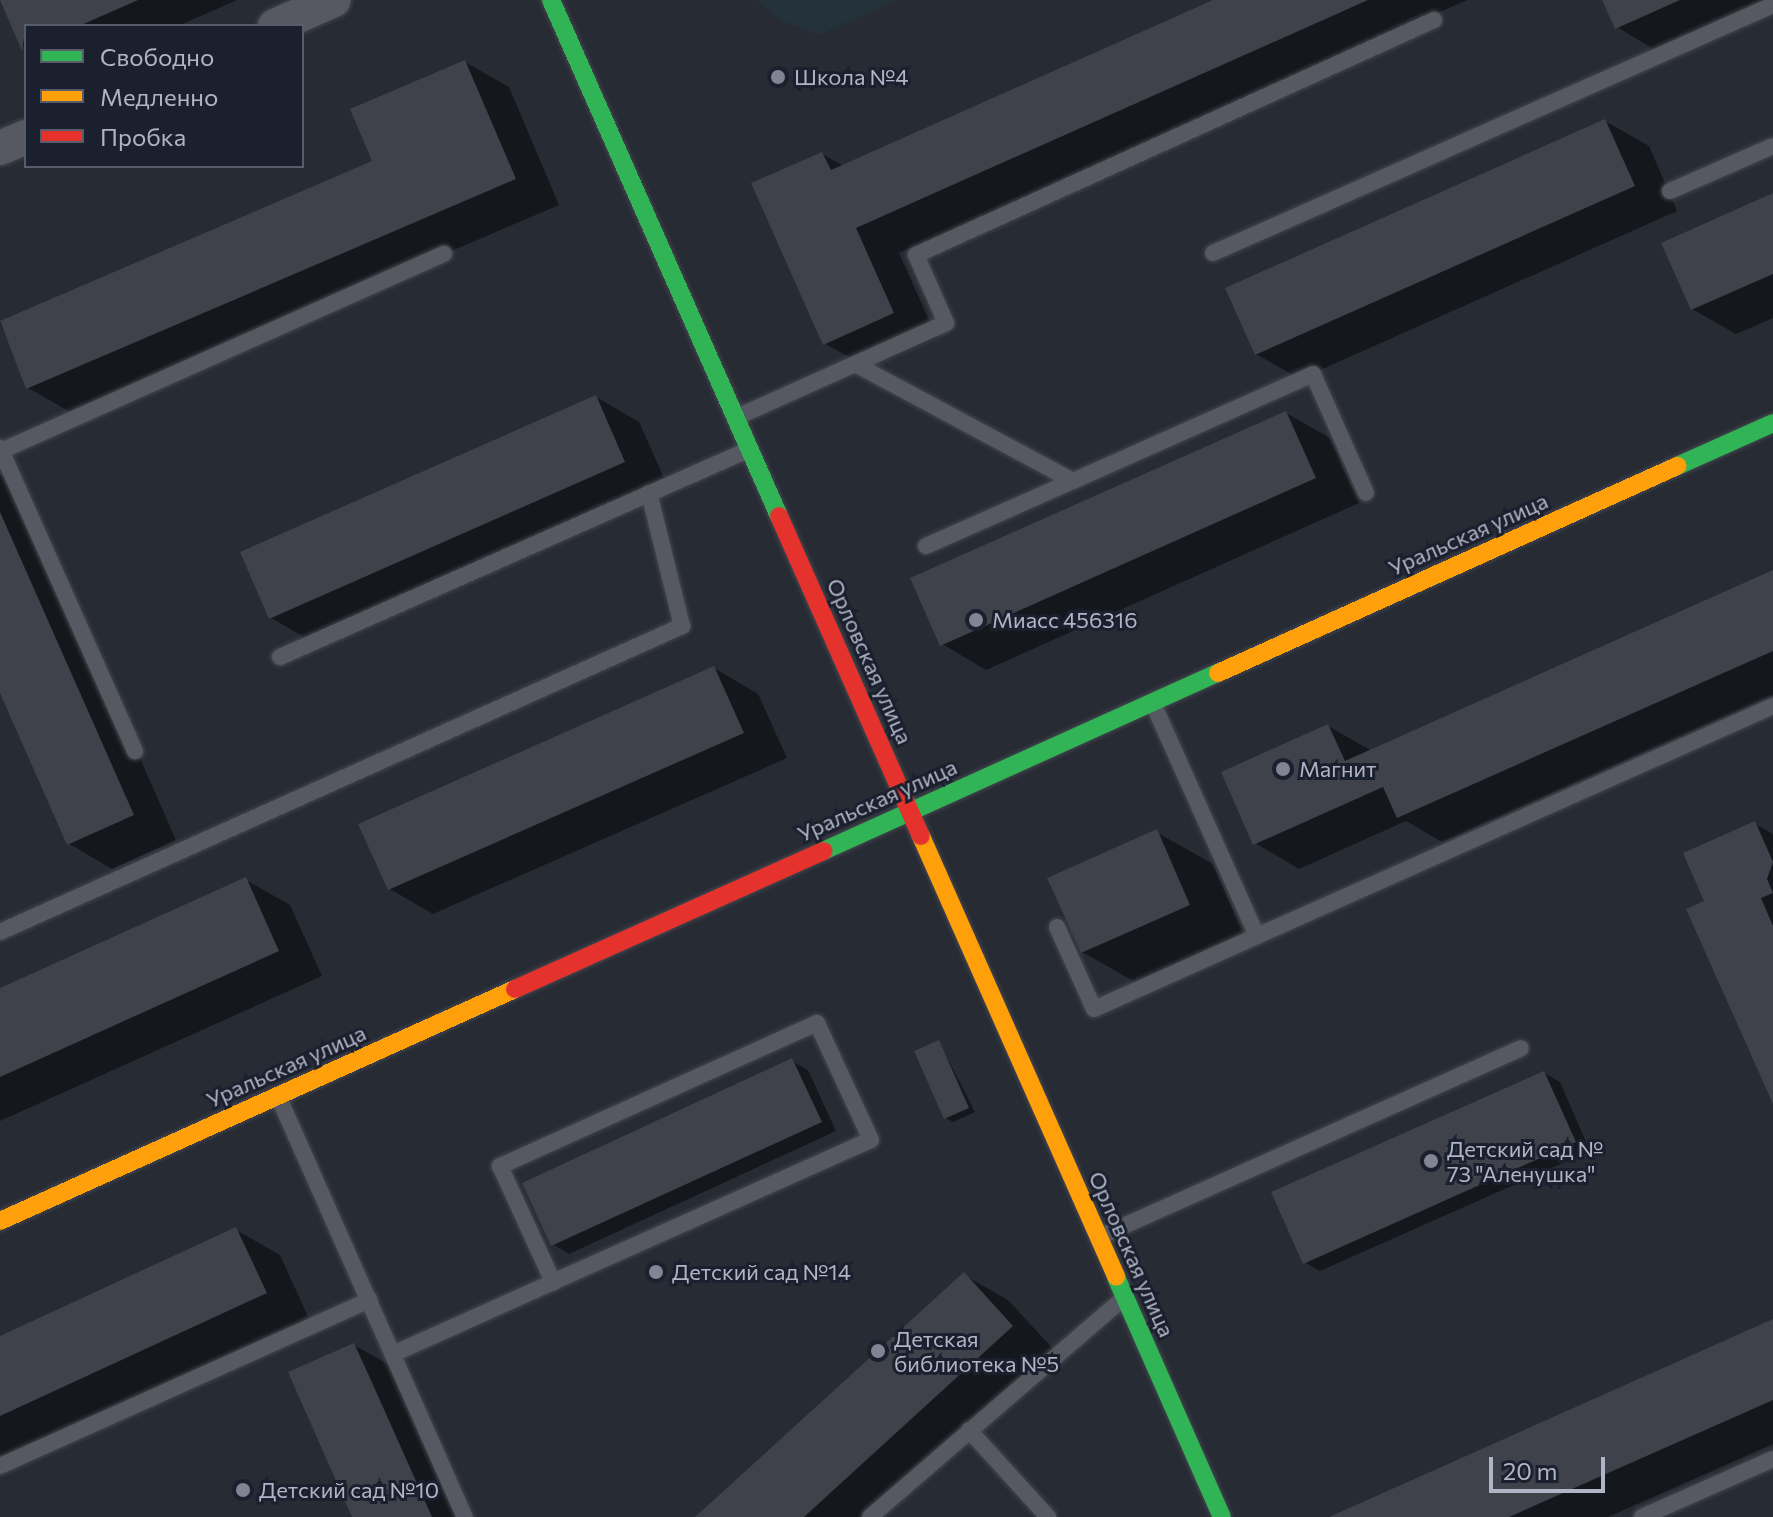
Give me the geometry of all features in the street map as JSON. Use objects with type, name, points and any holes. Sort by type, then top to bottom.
[{"type":"street","points":[[280,24],[334,0]]},
{"type":"street","name":"Орловская улица","points":[[551,0],[1222,1517]]},
{"type":"street","name":"Уральская улица","points":[[0,1221],[1773,423]]},
{"type":"lane","points":[[1213,253],[1773,5]]},
{"type":"lane","points":[[736,418],[946,323],[916,255],[1434,20]]},
{"type":"lane","points":[[1670,191],[1773,146]]},
{"type":"lane","points":[[135,751],[1,449],[444,254]]},
{"type":"lane","points":[[855,364],[1073,481]]},
{"type":"lane","points":[[926,546],[1313,374],[1366,493]]},
{"type":"lane","points":[[280,657],[749,449]]},
{"type":"lane","points":[[0,932],[682,626],[649,493]]},
{"type":"lane","points":[[1152,702],[1257,936]]},
{"type":"lane","points":[[1057,927],[1094,1009],[1773,706]]},
{"type":"lane","points":[[393,1354],[871,1140],[817,1023],[500,1166],[553,1282]]},
{"type":"lane","points":[[1098,1237],[1521,1048]]},
{"type":"lane","points":[[278,1096],[465,1517]]},
{"type":"lane","points":[[870,1517],[1125,1297]]},
{"type":"lane","points":[[0,1466],[369,1300]]},
{"type":"lane","points":[[969,1430],[1048,1517]]},
{"type":"lane","points":[[1642,1517],[1773,1459]]},
{"type":"shaded area","points":[[756,0],[897,0],[818,35],[780,20]]},
{"type":"building","points":[[0,0],[138,0],[84,24],[24,24],[22,51]]},
{"type":"building","points":[[1213,0],[1368,0],[856,228],[894,313],[823,345],[751,183],[822,152],[831,170]]},
{"type":"building","points":[[1602,0],[1680,0],[1615,29]]},
{"type":"building","points":[[465,60],[516,179],[26,389],[0,321],[372,161],[350,109]]},
{"type":"building","points":[[1605,119],[1635,186],[1255,355],[1225,288]]},
{"type":"building","points":[[1773,193],[1773,274],[1691,310],[1661,243]]},
{"type":"building","points":[[596,395],[625,462],[269,619],[240,552]]},
{"type":"building","points":[[1286,411],[1316,478],[940,646],[910,578]]},
{"type":"building","points":[[0,512],[134,815],[67,845],[0,693]]},
{"type":"building","points":[[1773,570],[1773,651],[1397,818],[1383,787],[1253,845],[1221,772],[1328,724],[1345,761]]},
{"type":"building","points":[[714,666],[744,733],[388,890],[358,824]]},
{"type":"building","points":[[1755,821],[1773,862],[1767,879],[1773,893],[1761,898],[1773,926],[1773,1104],[1686,909],[1704,901],[1683,853]]},
{"type":"building","points":[[1157,829],[1190,905],[1081,953],[1047,878]]},
{"type":"building","points":[[246,877],[279,951],[0,1077],[0,988]]},
{"type":"building","points":[[939,1040],[969,1108],[944,1119],[914,1051]]},
{"type":"building","points":[[792,1058],[822,1122],[551,1246],[522,1183]]},
{"type":"building","points":[[1544,1071],[1576,1142],[1303,1264],[1271,1192]]},
{"type":"building","points":[[236,1227],[267,1293],[0,1416],[0,1336]]},
{"type":"building","points":[[964,1272],[1013,1326],[804,1517],[695,1517]]},
{"type":"building","points":[[1773,1319],[1773,1400],[1509,1517],[1329,1517]]},
{"type":"building","points":[[354,1343],[432,1517],[352,1517],[288,1372]]},
{"type":"traffic: fast","points":[[551,0],[779,516]]},
{"type":"traffic: fast","points":[[1677,466],[1773,423]]},
{"type":"traffic: fast","points":[[823,851],[1218,673]]},
{"type":"traffic: fast","points":[[1116,1277],[1222,1517]]},
{"type":"traffic: slow","points":[[1218,673],[1677,466]]},
{"type":"traffic: slow","points":[[921,836],[1116,1277]]},
{"type":"traffic: slow","points":[[0,1221],[515,989]]},
{"type":"traffic: jam","points":[[779,516],[921,836]]},
{"type":"traffic: jam","points":[[515,989],[823,851]]},
{"type":"place","name":"Школа №4","points":[[778,77]]},
{"type":"place","name":"Миасс 456316","points":[[976,620]]},
{"type":"place","name":"Магнит","points":[[1283,769]]},
{"type":"place","name":"Детский сад № 73 \"Аленушка\"","points":[[1431,1161]]},
{"type":"place","name":"Детский сад №14","points":[[656,1272]]},
{"type":"place","name":"Детская библиотека №5","points":[[878,1351]]},
{"type":"place","name":"Детский сад №10","points":[[243,1490]]}]
